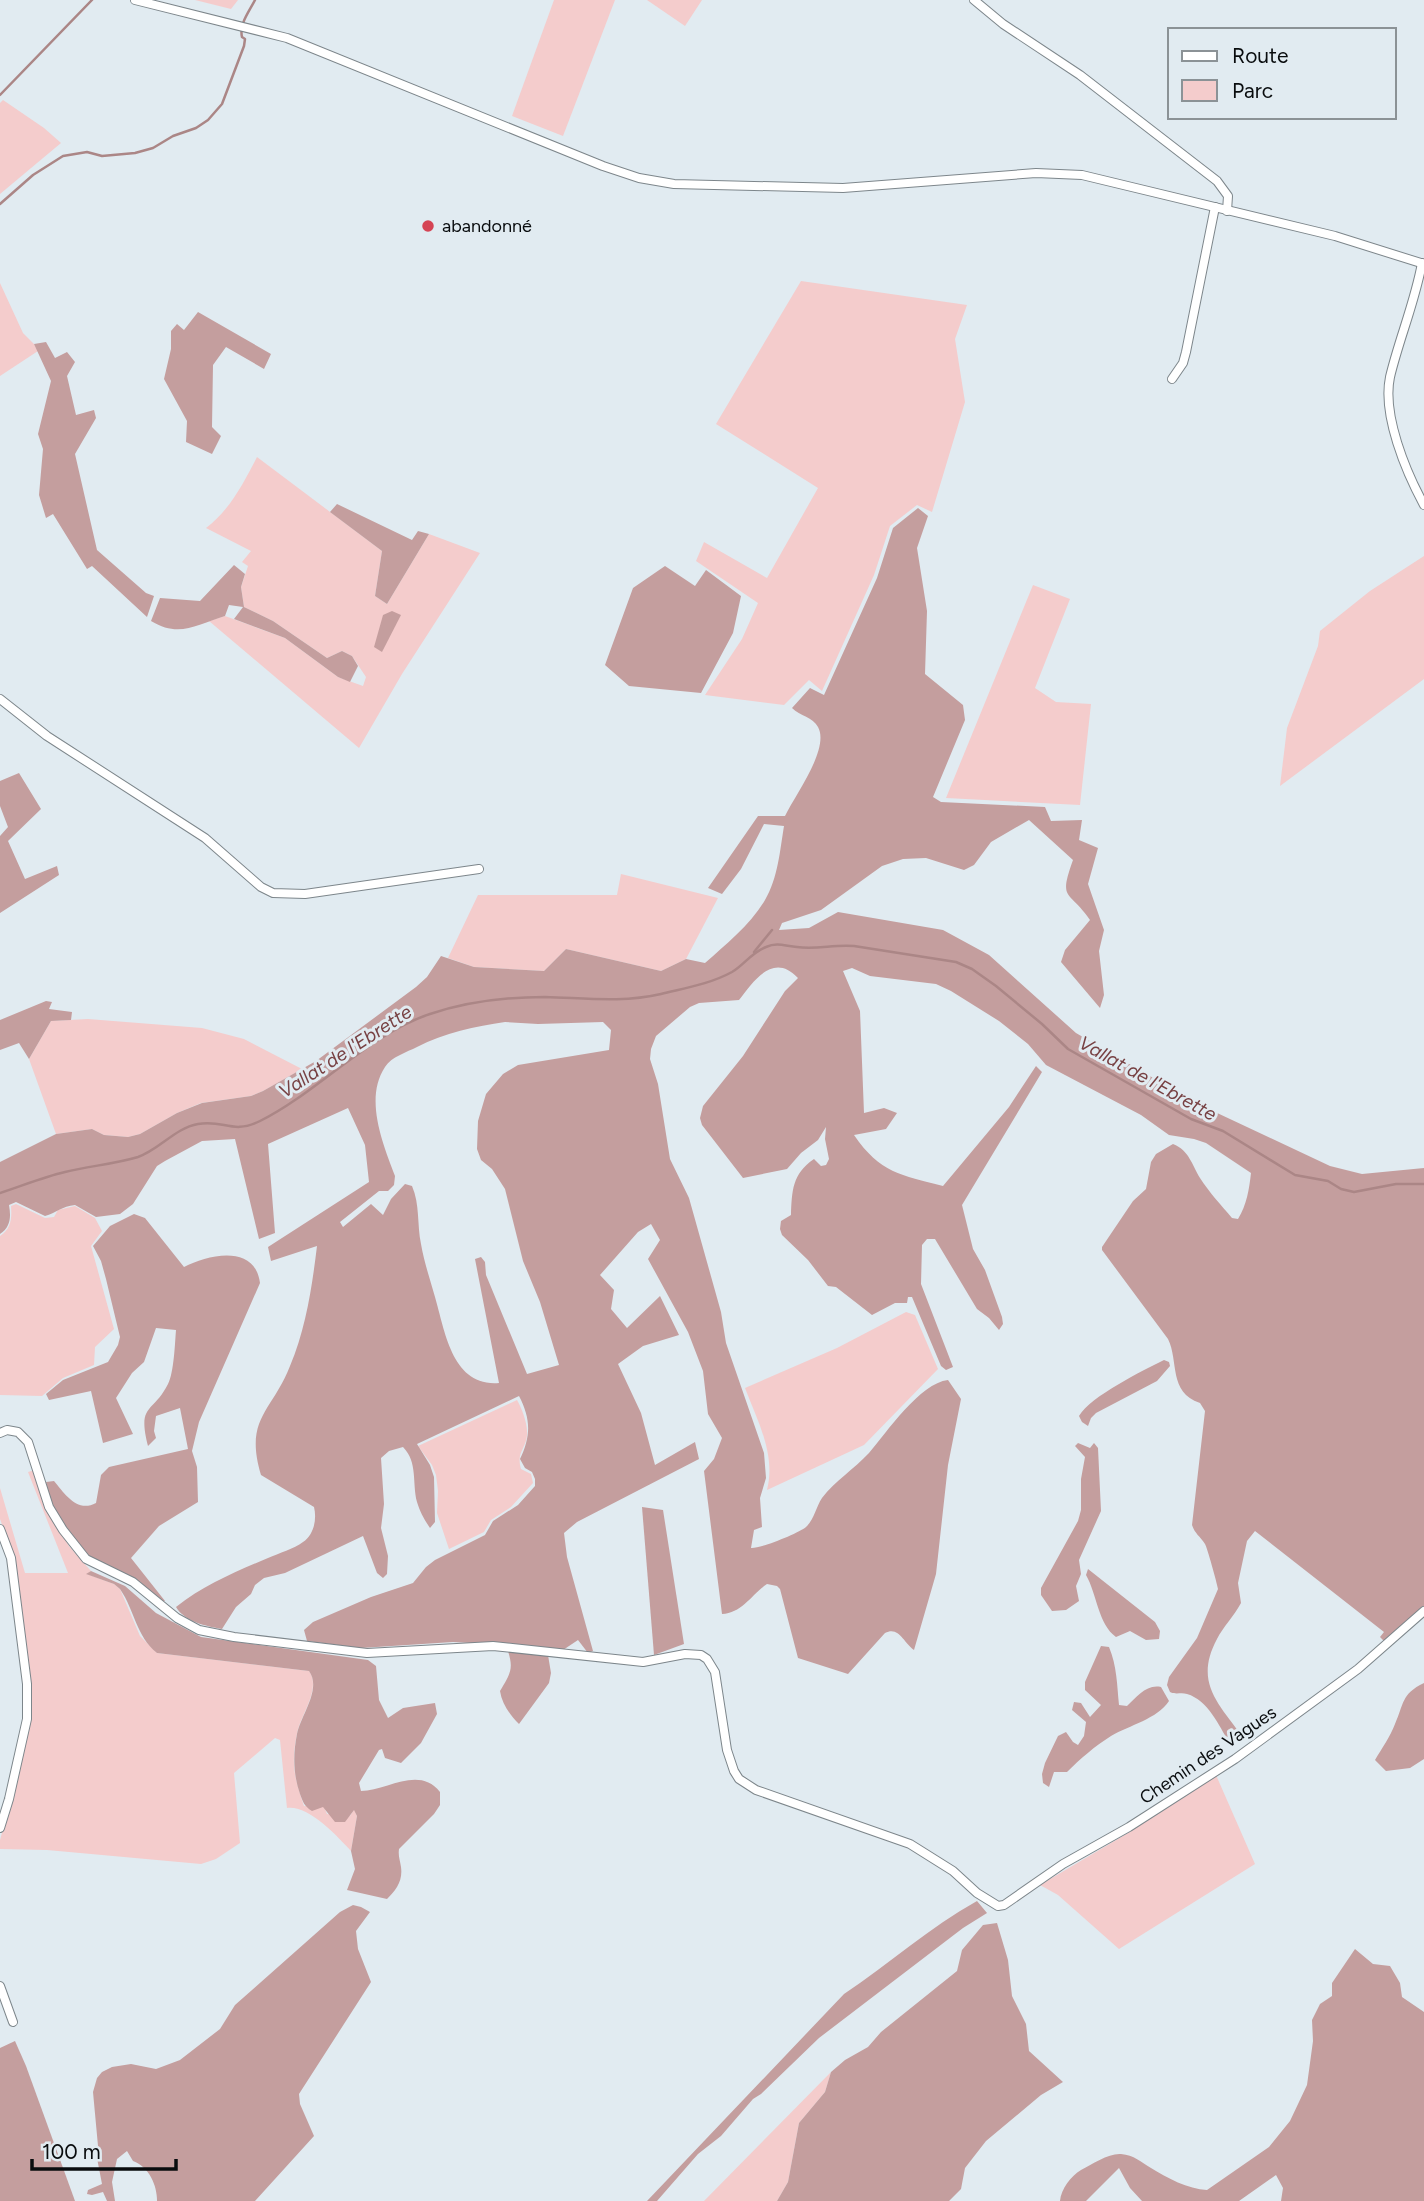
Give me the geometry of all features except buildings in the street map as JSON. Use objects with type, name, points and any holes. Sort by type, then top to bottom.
[{"type":"street","points":[[135,0],[287,38],[603,166],[639,178],[674,184],[843,188],[1063,173],[1103,179],[1335,236],[1423,264],[1390,378],[1389,397],[1401,450],[1424,505]]},
{"type":"street","points":[[974,0],[1003,24],[1080,75],[1217,181],[1226,190],[1227,211]]},
{"type":"street","points":[[1172,379],[1183,363],[1186,352],[1214,207]]},
{"type":"street","points":[[0,699],[47,736],[205,838],[261,887],[273,893],[304,894],[479,869]]},
{"type":"street","name":"Chemin des Vagues","points":[[0,1433],[7,1430],[18,1432],[28,1442],[49,1507],[78,1550],[96,1565],[133,1582],[177,1618],[199,1630],[234,1637],[367,1653],[493,1646],[632,1661],[654,1661],[685,1654],[701,1655],[715,1672],[727,1751],[739,1779],[756,1790],[910,1844],[953,1871],[976,1893],[998,1906],[1004,1905],[1063,1864],[1235,1759],[1358,1669],[1424,1611]]},
{"type":"street","points":[[0,1529],[11,1558],[27,1684],[27,1719],[0,1828]]},
{"type":"street","points":[[0,1986],[13,2022]]},
{"type":"green space","points":[[195,0],[238,0],[231,9]]},
{"type":"green space","points":[[554,0],[615,0],[563,136],[512,116]]},
{"type":"green space","points":[[647,0],[702,0],[685,26]]},
{"type":"green space","points":[[3,100],[61,143],[0,194],[0,103]]},
{"type":"green space","points":[[801,281],[967,305],[955,339],[965,402],[932,512],[917,505],[890,526],[874,575],[822,691],[809,680],[784,705],[705,695],[742,639],[758,603],[696,561],[704,542],[767,578],[818,488],[716,424]]},
{"type":"green space","points":[[0,283],[23,333],[38,351],[0,376]]},
{"type":"green space","points":[[257,457],[382,551],[375,596],[387,604],[429,534],[480,553],[402,674],[359,748],[209,621],[225,616],[285,638],[338,677],[363,686],[366,677],[352,656],[342,651],[327,658],[273,621],[244,607],[241,587],[248,566],[242,562],[251,551],[206,528],[229,504]]},
{"type":"green space","points":[[1424,556],[1424,679],[1280,786],[1287,728],[1318,646],[1320,631],[1370,591]]},
{"type":"green space","points":[[1033,585],[1070,599],[1035,688],[1056,702],[1091,704],[1080,805],[946,798]]},
{"type":"green space","points":[[621,874],[718,898],[686,959],[661,971],[566,949],[544,971],[474,967],[448,958],[478,895],[617,895]]},
{"type":"green space","points":[[88,1019],[202,1028],[244,1039],[302,1069],[251,1096],[201,1103],[140,1134],[128,1137],[104,1135],[92,1129],[56,1134],[29,1059],[51,1021]]},
{"type":"green space","points":[[16,1204],[45,1218],[54,1217],[58,1210],[75,1206],[95,1218],[102,1231],[91,1246],[114,1329],[95,1347],[94,1365],[63,1378],[42,1396],[0,1395],[0,1236],[9,1227],[11,1206]]},
{"type":"green space","points":[[906,1312],[915,1315],[938,1369],[864,1445],[767,1490],[767,1451],[745,1388],[837,1348]]},
{"type":"green space","points":[[517,1400],[527,1431],[520,1454],[521,1469],[531,1474],[533,1483],[511,1507],[491,1520],[484,1532],[449,1549],[437,1513],[436,1475],[418,1446]]},
{"type":"green space","points":[[35,1470],[57,1526],[69,1546],[91,1571],[87,1574],[120,1589],[140,1636],[157,1653],[309,1671],[313,1684],[312,1692],[298,1729],[294,1750],[297,1782],[304,1806],[324,1807],[327,1814],[350,1816],[354,1809],[357,1816],[351,1851],[313,1816],[295,1808],[287,1808],[280,1740],[275,1738],[234,1773],[240,1843],[216,1859],[201,1864],[47,1850],[0,1849],[30,1709],[14,1559],[0,1519],[0,1488],[25,1573],[68,1573],[28,1472]]},
{"type":"green space","points":[[1216,1775],[1255,1864],[1119,1949],[1058,1895],[1040,1885],[1128,1833]]},
{"type":"green space","points":[[831,2072],[825,2092],[799,2123],[788,2182],[777,2201],[704,2201]]},
{"type":"shaded area","points":[[198,312],[271,354],[264,369],[226,347],[213,365],[212,427],[221,436],[212,454],[186,442],[187,421],[164,379],[171,349],[171,331],[177,324],[184,330]]},
{"type":"shaded area","points":[[46,342],[55,358],[67,352],[75,362],[67,376],[76,415],[94,410],[96,418],[75,454],[97,550],[146,593],[154,596],[147,617],[92,566],[87,569],[53,514],[46,518],[39,495],[43,449],[38,434],[51,381],[34,344]]},
{"type":"shaded area","points":[[337,504],[412,540],[418,531],[429,534],[387,604],[375,596],[382,551],[330,512]]},
{"type":"shaded area","points":[[918,508],[928,516],[917,548],[927,611],[925,674],[963,705],[965,720],[933,797],[941,802],[1045,807],[1051,821],[1082,820],[1079,840],[1098,848],[1088,884],[1104,930],[1099,951],[1104,995],[1100,1008],[1061,962],[1065,950],[1090,920],[1066,889],[1073,860],[1029,820],[991,842],[974,865],[964,870],[926,858],[903,859],[882,866],[821,910],[782,923],[779,930],[809,928],[838,912],[943,930],[989,955],[1076,1033],[1198,1104],[1330,1166],[1362,1174],[1424,1168],[1424,1609],[1386,1643],[1380,1637],[1384,1632],[1255,1531],[1247,1541],[1238,1583],[1241,1603],[1217,1639],[1210,1654],[1208,1668],[1208,1680],[1217,1702],[1242,1736],[1234,1744],[1229,1742],[1212,1714],[1201,1702],[1187,1694],[1170,1692],[1167,1685],[1169,1677],[1197,1638],[1218,1589],[1206,1547],[1192,1525],[1205,1411],[1200,1403],[1183,1391],[1176,1375],[1168,1339],[1102,1247],[1133,1201],[1146,1189],[1151,1162],[1156,1154],[1173,1144],[1186,1154],[1204,1183],[1232,1218],[1238,1219],[1244,1208],[1251,1173],[1206,1143],[1169,1135],[1141,1115],[1046,1065],[1028,1044],[999,1021],[951,991],[936,984],[870,976],[852,968],[843,971],[860,1011],[864,1113],[884,1108],[897,1113],[886,1129],[854,1135],[873,1157],[892,1171],[943,1186],[1009,1107],[1036,1066],[1042,1072],[962,1205],[973,1249],[985,1270],[1002,1317],[1003,1324],[999,1330],[977,1309],[935,1239],[927,1239],[922,1245],[921,1284],[953,1367],[946,1370],[941,1366],[912,1297],[908,1297],[907,1303],[895,1303],[872,1315],[836,1287],[828,1286],[808,1260],[782,1235],[781,1221],[791,1215],[797,1177],[814,1159],[821,1166],[826,1165],[829,1159],[825,1139],[826,1127],[818,1140],[801,1153],[787,1169],[743,1178],[702,1125],[700,1118],[703,1106],[743,1056],[785,991],[798,978],[789,970],[772,968],[757,978],[739,1000],[699,1003],[690,1007],[656,1036],[650,1059],[658,1084],[670,1159],[689,1198],[721,1312],[726,1343],[764,1453],[766,1478],[760,1498],[762,1527],[754,1530],[751,1548],[779,1540],[806,1527],[827,1492],[869,1453],[905,1410],[926,1390],[948,1380],[961,1399],[948,1465],[936,1574],[914,1650],[897,1633],[890,1631],[885,1633],[848,1674],[798,1658],[780,1589],[767,1584],[741,1607],[722,1614],[704,1471],[714,1459],[722,1438],[708,1414],[703,1371],[688,1332],[648,1259],[660,1240],[651,1224],[638,1232],[600,1275],[614,1290],[611,1309],[627,1328],[660,1296],[679,1335],[643,1346],[618,1364],[641,1413],[655,1465],[695,1442],[699,1459],[577,1522],[564,1533],[567,1557],[593,1651],[588,1653],[578,1640],[560,1652],[547,1649],[551,1673],[549,1683],[519,1724],[507,1709],[500,1691],[510,1669],[506,1645],[453,1642],[361,1648],[307,1641],[304,1630],[313,1622],[371,1597],[413,1583],[435,1560],[485,1535],[493,1521],[518,1505],[535,1486],[532,1472],[525,1468],[520,1459],[528,1428],[526,1412],[519,1396],[417,1444],[434,1477],[435,1522],[430,1528],[417,1502],[413,1466],[408,1453],[403,1447],[389,1451],[381,1458],[384,1504],[381,1528],[388,1556],[387,1574],[383,1578],[377,1573],[363,1536],[285,1573],[264,1578],[236,1607],[222,1629],[196,1623],[185,1616],[176,1607],[187,1599],[232,1574],[295,1547],[307,1539],[312,1531],[315,1522],[314,1507],[261,1475],[256,1440],[262,1416],[283,1382],[300,1337],[317,1246],[271,1261],[268,1247],[369,1182],[365,1145],[348,1108],[268,1144],[275,1233],[259,1239],[235,1139],[202,1141],[157,1166],[133,1204],[120,1214],[96,1217],[75,1205],[45,1216],[16,1202],[9,1205],[9,1221],[0,1234],[0,1162],[56,1134],[92,1129],[104,1135],[128,1137],[140,1134],[177,1113],[202,1103],[251,1096],[263,1091],[316,1061],[416,987],[427,977],[441,956],[474,967],[544,971],[566,949],[661,971],[686,959],[705,963],[745,926],[765,900],[773,883],[784,826],[764,824],[741,869],[722,894],[708,888],[758,816],[785,816],[810,772],[819,747],[818,727],[792,708],[810,688],[824,695],[877,578],[893,528]],"holes":[[[505,1022],[603,1022],[611,1030],[609,1050],[518,1065],[503,1074],[486,1094],[478,1121],[477,1149],[481,1160],[492,1169],[505,1189],[523,1261],[540,1302],[559,1365],[527,1374],[481,1257],[475,1259],[499,1383],[483,1382],[461,1367],[447,1340],[424,1257],[412,1186],[405,1184],[391,1199],[383,1215],[371,1204],[343,1227],[340,1222],[379,1191],[388,1191],[394,1185],[395,1176],[381,1136],[376,1107],[379,1080],[388,1063],[427,1042],[460,1031]]]},
{"type":"shaded area","points":[[234,565],[245,574],[241,587],[244,607],[273,621],[327,658],[342,651],[352,656],[358,666],[350,682],[338,677],[285,638],[234,619],[243,607],[229,605],[225,616],[188,628],[170,629],[151,621],[160,598],[200,601]]},
{"type":"shaded area","points":[[665,566],[695,586],[706,570],[741,596],[733,633],[701,693],[629,686],[605,665],[633,588]]},
{"type":"shaded area","points":[[392,611],[401,615],[382,652],[374,647],[383,615]]},
{"type":"shaded area","points":[[19,773],[41,809],[8,841],[25,879],[57,866],[59,875],[0,913],[0,836],[8,827],[0,806],[0,781]]},
{"type":"shaded area","points":[[46,1001],[52,1002],[49,1009],[72,1012],[71,1020],[51,1021],[29,1059],[19,1043],[0,1050],[0,1020]]},
{"type":"shaded area","points":[[134,1214],[145,1218],[184,1267],[218,1256],[240,1257],[250,1262],[260,1283],[199,1422],[192,1451],[197,1467],[198,1502],[159,1526],[131,1558],[165,1601],[160,1602],[87,1558],[51,1507],[46,1482],[54,1481],[77,1504],[89,1505],[96,1503],[101,1475],[109,1467],[188,1449],[180,1408],[156,1416],[156,1438],[148,1446],[145,1432],[144,1422],[148,1410],[162,1394],[170,1379],[176,1330],[156,1328],[144,1362],[132,1373],[116,1398],[133,1434],[103,1443],[91,1391],[49,1400],[46,1394],[63,1380],[108,1362],[118,1345],[120,1337],[106,1279],[93,1246],[110,1226]]},
{"type":"shaded area","points":[[1164,1360],[1169,1362],[1170,1366],[1157,1381],[1096,1413],[1088,1426],[1082,1422],[1079,1416],[1094,1400]]},
{"type":"shaded area","points":[[1078,1443],[1090,1448],[1094,1443],[1098,1448],[1101,1511],[1079,1560],[1081,1574],[1076,1586],[1079,1601],[1066,1610],[1052,1611],[1041,1595],[1041,1588],[1078,1521],[1081,1510],[1081,1479],[1085,1457],[1075,1446]]},
{"type":"shaded area","points":[[642,1507],[663,1510],[684,1644],[654,1655]]},
{"type":"shaded area","points":[[1088,1569],[1155,1622],[1160,1631],[1159,1639],[1146,1640],[1130,1631],[1116,1637],[1101,1617],[1086,1575]]},
{"type":"shaded area","points":[[91,1571],[125,1586],[156,1613],[201,1637],[368,1660],[376,1666],[379,1700],[388,1718],[403,1708],[435,1703],[437,1714],[421,1743],[401,1763],[385,1758],[382,1749],[379,1750],[359,1783],[361,1791],[402,1781],[422,1780],[432,1784],[440,1792],[440,1805],[434,1814],[399,1849],[401,1877],[396,1889],[387,1899],[347,1890],[355,1869],[351,1851],[357,1816],[354,1810],[345,1822],[335,1822],[323,1807],[312,1811],[309,1809],[300,1794],[295,1772],[295,1749],[299,1727],[312,1694],[309,1671],[157,1653],[144,1639],[120,1589],[114,1584],[86,1574]]},
{"type":"shaded area","points":[[1101,1646],[1109,1647],[1112,1654],[1119,1705],[1127,1706],[1151,1687],[1161,1687],[1169,1701],[1158,1713],[1105,1740],[1067,1772],[1054,1772],[1049,1787],[1043,1783],[1042,1774],[1058,1736],[1066,1732],[1078,1745],[1084,1736],[1086,1722],[1072,1710],[1074,1702],[1081,1703],[1090,1717],[1101,1705],[1085,1690],[1085,1682]]},
{"type":"shaded area","points":[[1424,1683],[1424,1759],[1410,1768],[1386,1771],[1375,1760],[1391,1733],[1407,1696]]},
{"type":"shaded area","points":[[977,1901],[987,1913],[963,1928],[819,2038],[753,2099],[721,2136],[698,2154],[657,2201],[647,2201],[844,1994],[943,1922]]},
{"type":"shaded area","points":[[353,1905],[370,1912],[356,1931],[358,1949],[371,1982],[299,2094],[300,2104],[314,2136],[255,2201],[157,2201],[151,2177],[133,2161],[127,2151],[117,2159],[112,2182],[115,2201],[107,2201],[103,2192],[87,2194],[88,2190],[102,2184],[96,2153],[98,2146],[93,2092],[102,2072],[112,2067],[131,2064],[156,2069],[180,2060],[220,2029],[235,2005],[340,1912]]},
{"type":"shaded area","points":[[997,1923],[1008,1960],[1012,1996],[1026,2024],[1029,2051],[1063,2082],[1041,2095],[986,2141],[965,2168],[961,2189],[949,2201],[777,2201],[788,2182],[799,2123],[825,2092],[831,2072],[845,2060],[868,2047],[881,2032],[957,1971],[962,1950],[983,1925]]},
{"type":"shaded area","points":[[1355,1949],[1373,1964],[1390,1966],[1400,1983],[1402,1997],[1424,2012],[1424,2201],[1281,2201],[1283,2188],[1276,2175],[1239,2201],[1142,2201],[1130,2188],[1119,2168],[1086,2201],[1060,2201],[1064,2188],[1074,2176],[1111,2155],[1130,2156],[1164,2176],[1192,2188],[1207,2190],[1269,2147],[1290,2121],[1307,2085],[1313,2041],[1312,2020],[1320,2004],[1332,1996],[1332,1983]]},
{"type":"shaded area","points":[[15,2041],[75,2201],[0,2201],[0,2048]]},
{"type":"waterway","points":[[0,95],[92,0]]},
{"type":"waterway","points":[[0,204],[33,175],[63,156],[87,152],[102,156],[135,153],[153,148],[208,120],[222,104],[244,46],[245,39],[241,32],[243,23],[255,0]]},
{"type":"waterway","name":"Vallat de l'Ebrette","points":[[754,952],[772,930]]},
{"type":"waterway","name":"Vallat de l'Ebrette","points":[[0,1193],[57,1174],[138,1157],[190,1126],[215,1123],[242,1127],[260,1121],[302,1095],[386,1035],[430,1014],[501,999],[646,997],[724,976],[761,949],[777,945],[804,948],[854,946],[956,962],[972,969],[996,986],[1068,1049],[1191,1119],[1223,1131],[1295,1175],[1328,1181],[1341,1189],[1354,1192],[1396,1184],[1424,1184]]},
{"type":"place","name":"abandonné","points":[[428,226]]}]
